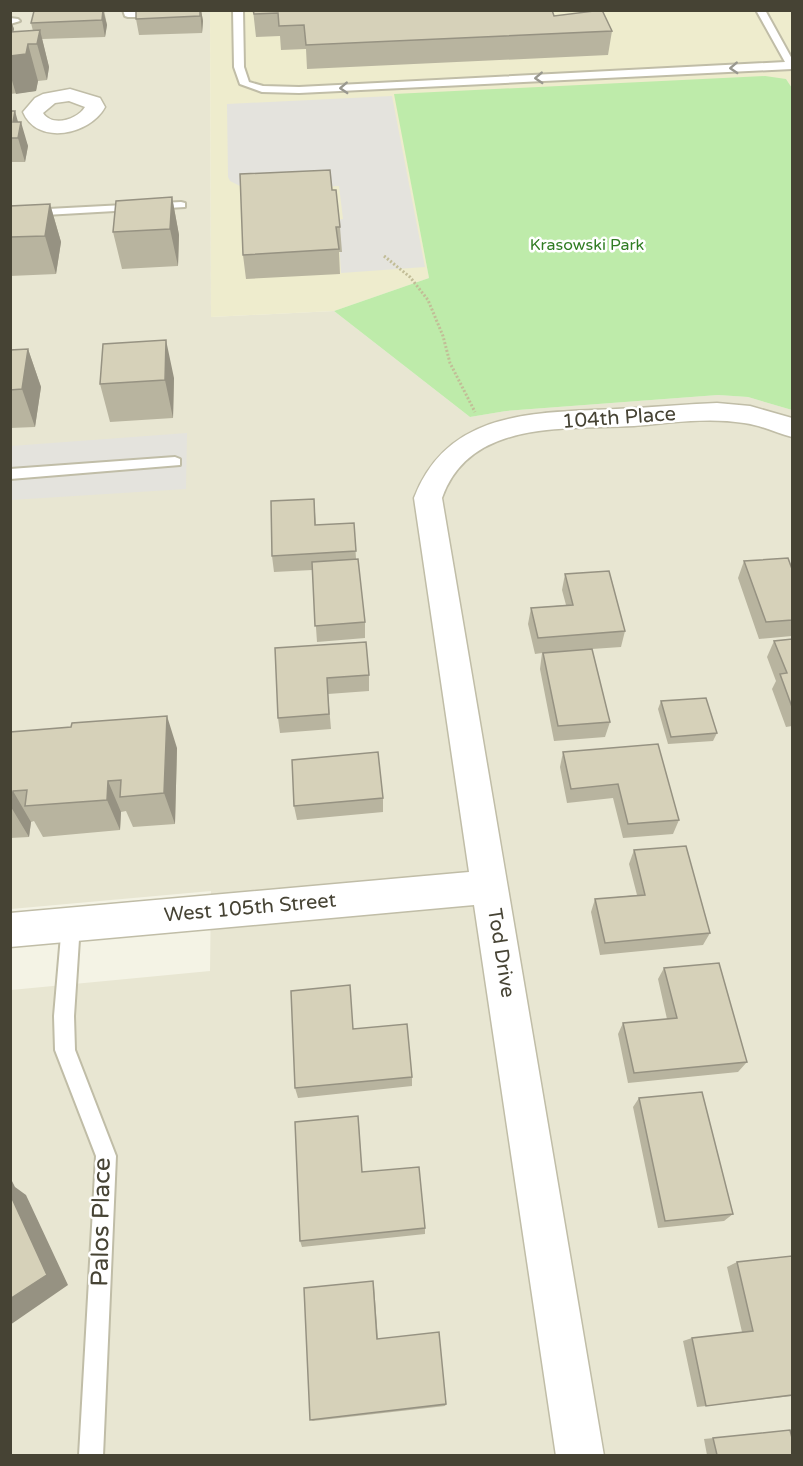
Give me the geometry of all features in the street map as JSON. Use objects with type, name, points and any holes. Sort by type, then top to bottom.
[{"type":"street","points":[[10,113],[33,112]]},
{"type":"street","name":"104th Place","points":[[452,457],[471,442],[488,435],[538,424],[710,412],[743,414],[792,428]]},
{"type":"street","name":"Tod Drive","points":[[452,457],[435,476],[428,498],[580,1455]]},
{"type":"street","name":"West 105th Street","points":[[10,930],[490,886]]},
{"type":"lane","points":[[128,10],[128,14],[164,14]]},
{"type":"lane","points":[[238,10],[239,67],[245,84],[262,89],[299,90],[792,66],[760,10]]},
{"type":"lane","points":[[10,214],[181,205]]},
{"type":"lane","points":[[10,474],[175,462]]},
{"type":"lane","name":"Palos Place","points":[[71,924],[64,1016],[65,1050],[106,1156],[90,1455]]},
{"type":"path","points":[[384,256],[410,277],[428,300],[458,379],[488,435]]},
{"type":"shaded area","points":[[11,11],[210,11],[211,317],[334,311],[470,417],[506,411],[718,395],[748,397],[792,410],[792,1455],[11,1455],[11,990],[210,971],[211,891],[11,909]]},
{"type":"shaded area","points":[[210,11],[792,11],[792,88],[786,79],[395,95],[429,278],[334,311],[211,317]]},
{"type":"shaded area","points":[[392,96],[425,267],[341,273],[338,220],[343,219],[339,186],[278,189],[242,187],[230,181],[228,177],[227,104]]},
{"type":"shaded area","points":[[187,433],[186,489],[11,500],[11,446]]},
{"type":"green space","name":"Krasowski Park","points":[[765,76],[786,79],[792,88],[792,410],[748,397],[718,395],[506,411],[470,417],[334,311],[429,278],[394,94]]},
{"type":"building","points":[[103,10],[102,20],[31,23],[34,11]]},
{"type":"building","points":[[136,10],[200,10],[200,16],[136,19]]},
{"type":"building","points":[[253,10],[552,10],[554,16],[602,10],[612,31],[306,45],[304,25],[279,26],[278,13],[254,14]]},
{"type":"building","points":[[40,30],[37,44],[28,44],[26,54],[10,56],[10,32]]},
{"type":"building","points":[[10,111],[15,111],[13,122],[21,122],[18,138],[10,138]]},
{"type":"building","points":[[330,170],[332,190],[336,190],[340,227],[336,227],[339,249],[243,255],[240,174]]},
{"type":"building","points":[[172,197],[170,229],[113,232],[116,201]]},
{"type":"building","points":[[50,204],[45,236],[10,237],[10,206]]},
{"type":"building","points":[[166,340],[165,380],[100,384],[103,344]]},
{"type":"building","points":[[28,349],[22,389],[10,390],[10,350]]},
{"type":"building","points":[[314,499],[315,525],[354,523],[356,551],[272,556],[271,501]]},
{"type":"building","points":[[788,558],[792,569],[792,620],[766,622],[744,561]]},
{"type":"building","points":[[358,559],[365,622],[315,626],[312,562]]},
{"type":"building","points":[[609,571],[625,631],[538,638],[531,608],[573,605],[565,574]]},
{"type":"building","points":[[792,639],[792,707],[780,674],[787,673],[774,641]]},
{"type":"building","points":[[366,642],[369,675],[327,678],[329,714],[278,718],[275,648]]},
{"type":"building","points":[[592,649],[610,722],[558,726],[543,653]]},
{"type":"building","points":[[706,698],[717,733],[671,737],[661,701]]},
{"type":"building","points":[[167,716],[164,793],[120,797],[121,780],[108,781],[107,800],[25,806],[27,790],[13,791],[10,807],[10,732],[71,727],[72,723]]},
{"type":"building","points":[[658,744],[679,820],[628,824],[618,784],[571,789],[563,752]]},
{"type":"building","points":[[378,752],[383,798],[294,806],[292,760]]},
{"type":"building","points":[[686,846],[710,933],[605,943],[595,899],[645,895],[634,850]]},
{"type":"building","points":[[719,963],[747,1062],[634,1073],[623,1023],[677,1018],[664,968]]},
{"type":"building","points":[[350,985],[353,1029],[407,1024],[412,1077],[295,1088],[291,991]]},
{"type":"building","points":[[702,1092],[733,1214],[665,1221],[639,1098]]},
{"type":"building","points":[[358,1116],[362,1172],[419,1167],[425,1228],[300,1241],[295,1122]]},
{"type":"building","points":[[10,1194],[47,1275],[10,1299]]},
{"type":"building","points":[[792,1256],[792,1395],[706,1406],[692,1338],[753,1331],[737,1262]]},
{"type":"building","points":[[373,1281],[377,1339],[439,1332],[446,1404],[310,1420],[304,1288]]},
{"type":"building","points":[[790,1430],[792,1455],[717,1455],[713,1438]]}]
